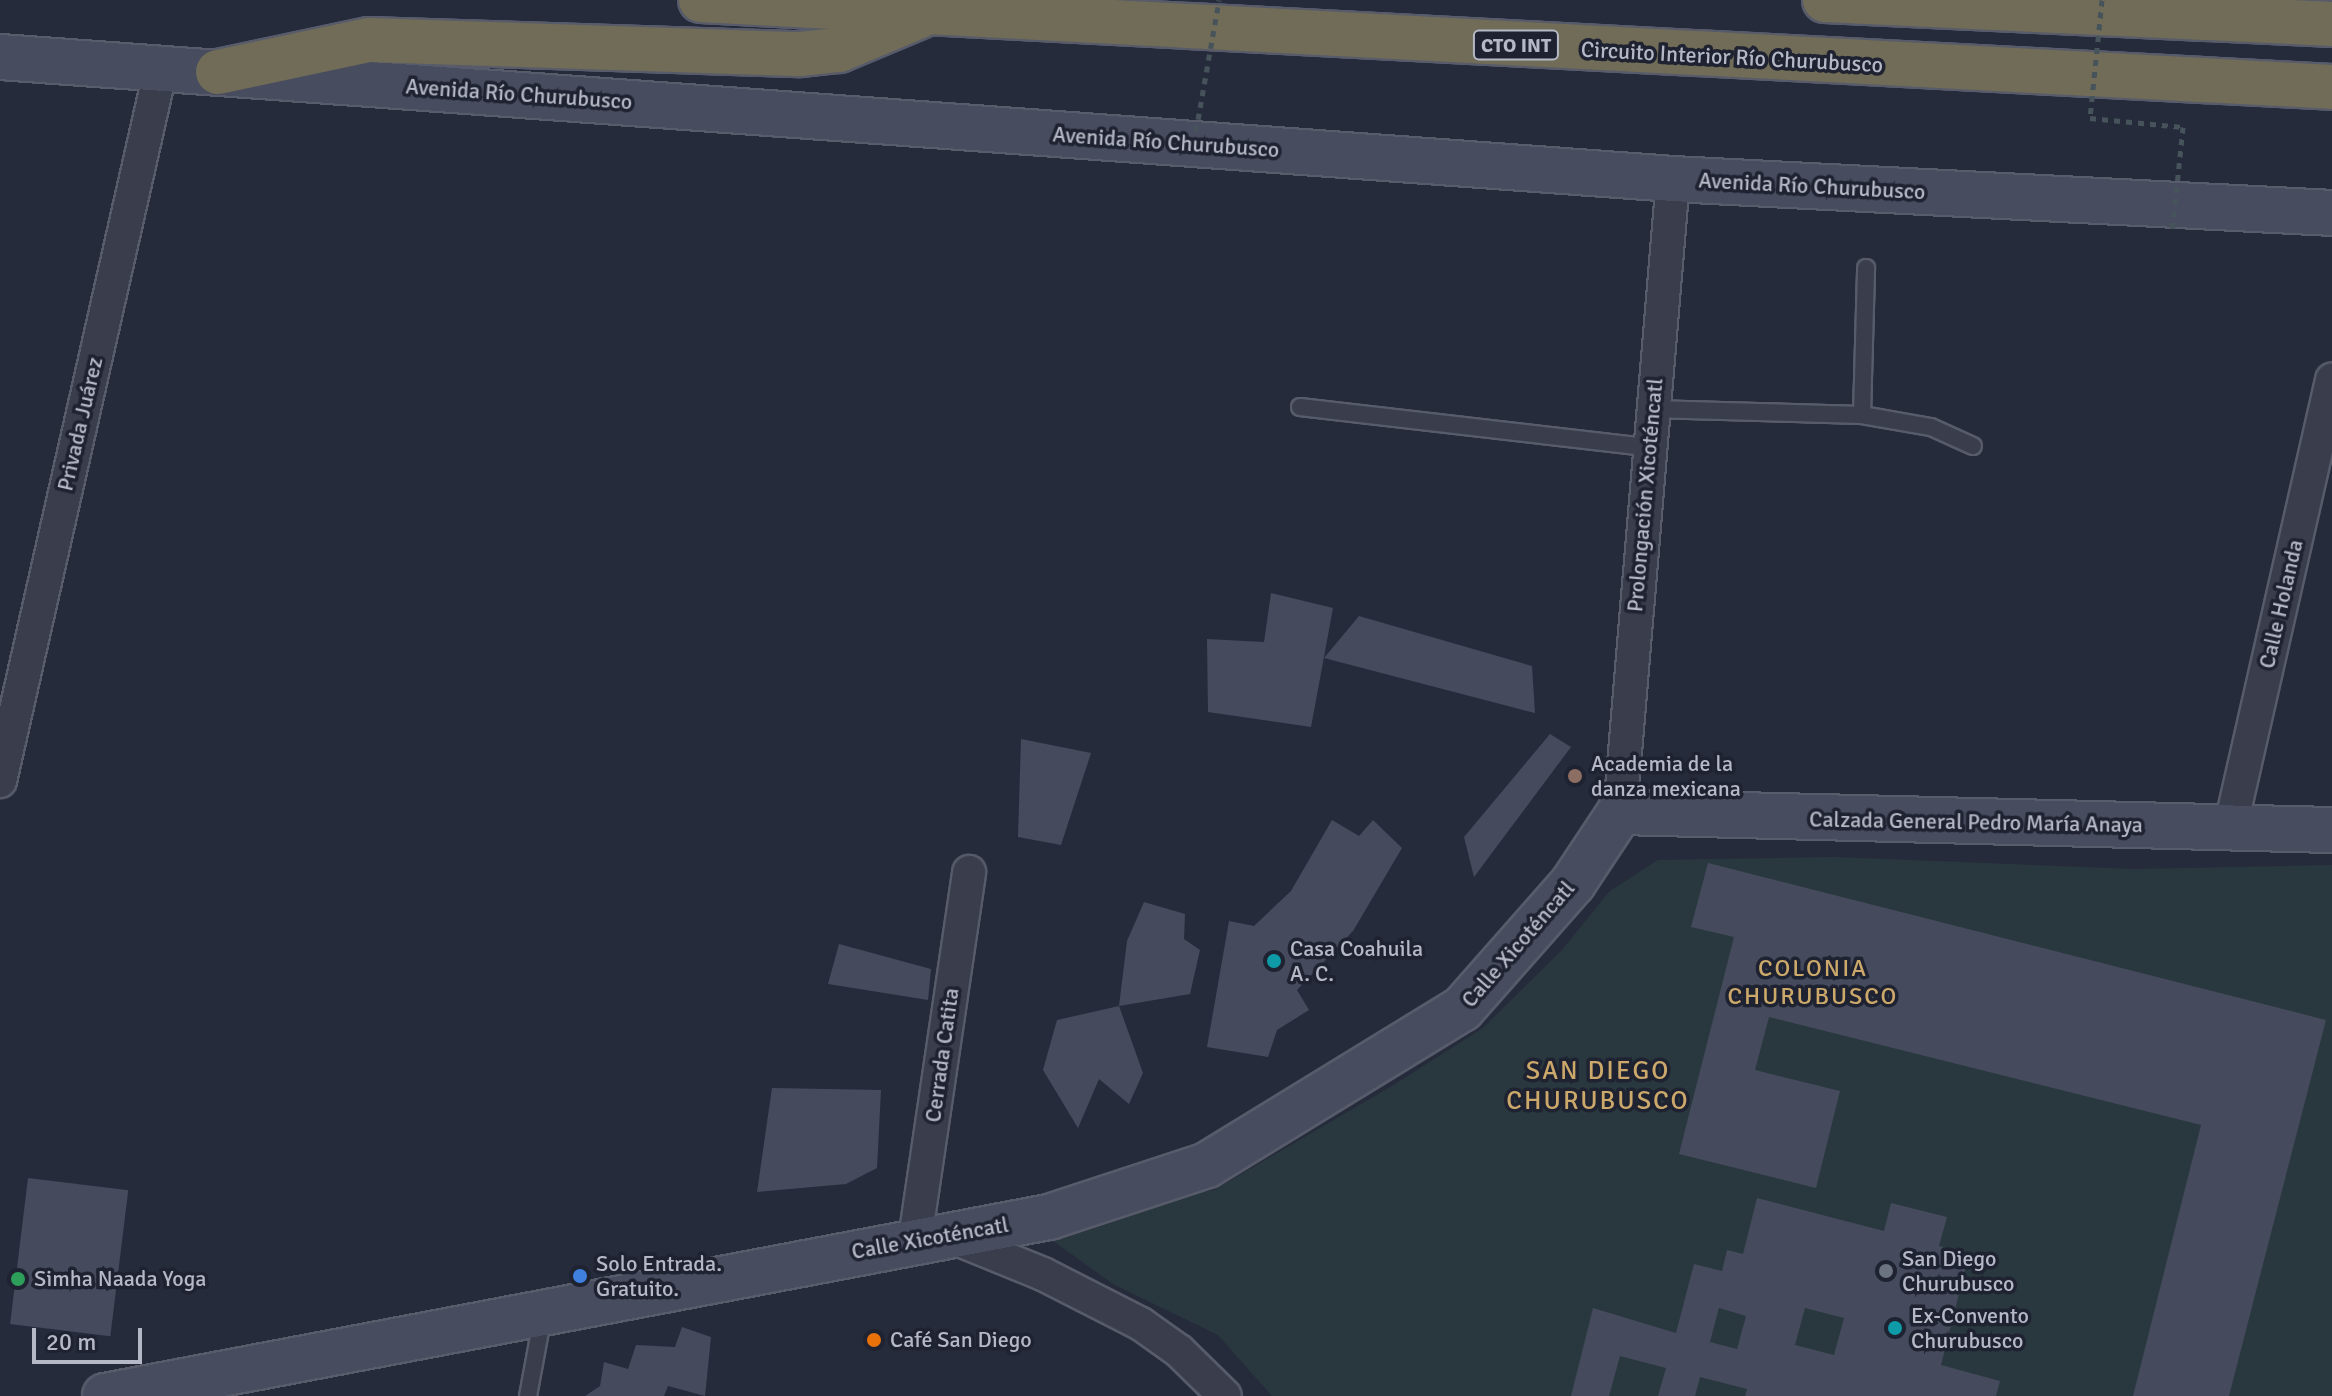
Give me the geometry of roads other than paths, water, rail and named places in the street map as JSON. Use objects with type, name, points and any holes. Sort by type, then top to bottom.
[{"type":"highway","name":"Circuito Interior Río Churubusco","points":[[701,0],[2332,87]]},
{"type":"highway","points":[[1825,0],[2332,24]]},
{"type":"highway","points":[[218,72],[369,40],[800,54],[839,50],[930,12]]},
{"type":"street","name":"Avenida Río Churubusco","points":[[0,57],[1673,179],[2332,213]]},
{"type":"street","name":"Privada Juárez","points":[[0,781],[161,68]]},
{"type":"street","name":"Prolongación Xicoténcatl","points":[[1620,812],[1651,409],[1673,179]]},
{"type":"street","name":"Calle Holanda","points":[[2230,829],[2332,379]]},
{"type":"street","name":"Calzada General Pedro María Anaya","points":[[1620,812],[2332,830]]},
{"type":"street","name":"Calle Xicoténcatl","points":[[105,1396],[930,1236],[1049,1217],[1207,1165],[1462,1009],[1573,883],[1620,812]]},
{"type":"street","name":"Cerrada Catita","points":[[930,1236],[969,872]]},
{"type":"street","points":[[930,1236],[1043,1274],[1141,1324],[1179,1351],[1225,1396]]},
{"type":"lane","points":[[1862,415],[1866,268]]},
{"type":"lane","points":[[1300,407],[1648,447]]},
{"type":"lane","points":[[1651,409],[1862,415],[1931,427],[1973,446]]},
{"type":"lane","points":[[528,1396],[543,1313]]},
{"type":"place","name":"Academia de la danza mexicana","points":[[1575,776]]},
{"type":"place","name":"Casa Coahuila A. C.","points":[[1274,961]]},
{"type":"place","name":"San Diego Churubusco","points":[[1886,1271]]},
{"type":"place","name":"Solo Entrada. Gratuito.","points":[[580,1276]]},
{"type":"place","name":"Simha Naada Yoga","points":[[18,1279]]},
{"type":"place","name":"Ex-Convento Churubusco","points":[[1895,1328]]},
{"type":"place","name":"Café San Diego","points":[[874,1340]]},
{"type":"district","name":"COLONIA CHURUBUSCO","points":[[1813,983]]},
{"type":"district","name":"SAN DIEGO CHURUBUSCO","points":[[1598,1087]]}]
